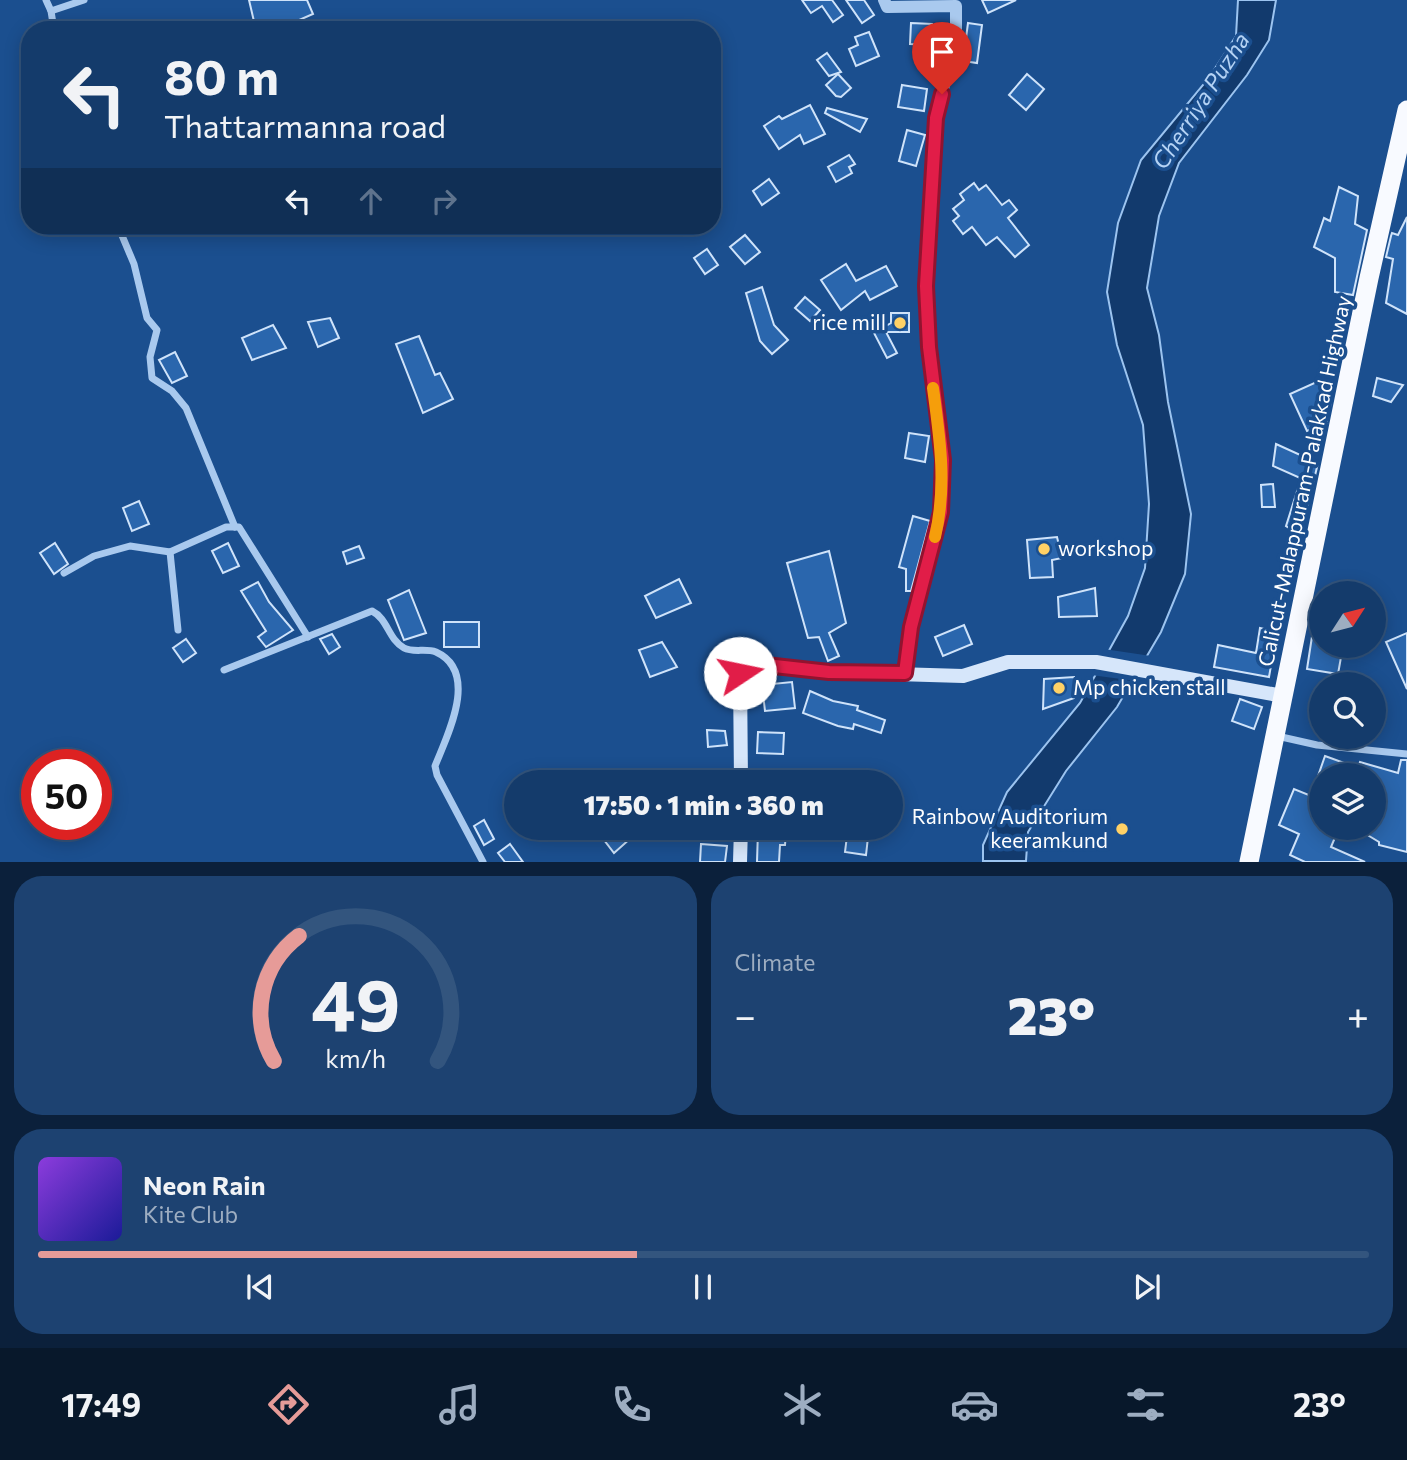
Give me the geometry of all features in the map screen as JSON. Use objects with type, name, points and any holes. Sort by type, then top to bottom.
[{"type":"highway","name":"Calicut-Malappuram-Palakkad Highway","points":[[1250,862],[1407,110]]},
{"type":"main road","points":[[741,770],[740,673],[756,664],[829,672],[963,676],[1008,662],[1096,662],[1283,696]]},
{"type":"main road","points":[[740,862],[741,840]]},
{"type":"street","points":[[46,0],[53,21]]},
{"type":"street","points":[[51,11],[84,0]]},
{"type":"street","points":[[884,0],[887,7],[957,3],[956,34],[936,118],[926,286],[929,347],[943,460],[941,512],[911,627],[905,673]]},
{"type":"street","points":[[122,235],[134,264],[147,318],[157,330],[150,357],[152,378],[172,391],[186,408],[234,527]]},
{"type":"street","points":[[64,573],[94,556],[130,546],[170,552],[226,527],[239,527],[308,638]]},
{"type":"street","points":[[170,552],[178,630]]},
{"type":"street","points":[[224,670],[373,611],[381,616],[401,647],[408,650],[433,651],[452,666],[458,689],[454,716],[435,766],[436,775],[483,862]]},
{"type":"street","points":[[1276,736],[1317,745],[1407,754]]},
{"type":"water","name":"Cherriya Puzha","points":[[1238,0],[1276,0],[1269,40],[1247,75],[1179,163],[1159,216],[1147,288],[1159,335],[1168,402],[1191,514],[1185,574],[1161,632],[1117,707],[1066,771],[1028,832],[1026,861],[983,861],[983,845],[1007,792],[1080,703],[1128,616],[1145,568],[1149,504],[1143,425],[1117,345],[1107,292],[1118,223],[1141,160],[1208,79],[1236,36]]},
{"type":"pier","points":[[1104,649],[1151,656],[1136,681],[1091,675]]},
{"type":"building","points":[[249,0],[307,0],[313,14],[297,21],[254,21]]},
{"type":"building","points":[[802,0],[832,0],[843,15],[833,22],[822,6],[811,13]]},
{"type":"building","points":[[846,0],[864,0],[874,15],[862,23]]},
{"type":"building","points":[[982,0],[1016,0],[988,13]]},
{"type":"building","points":[[911,23],[932,24],[931,45],[910,44]]},
{"type":"building","points":[[968,23],[982,25],[977,63],[963,61]]},
{"type":"building","points":[[869,32],[879,56],[856,66],[849,49],[858,45],[855,37]]},
{"type":"building","points":[[827,53],[841,72],[829,76],[817,60]]},
{"type":"building","points":[[838,74],[851,88],[841,97],[836,96],[826,85]]},
{"type":"building","points":[[1027,74],[1044,89],[1026,110],[1009,95]]},
{"type":"building","points":[[902,85],[927,89],[924,111],[898,107]]},
{"type":"building","points":[[810,105],[825,134],[804,144],[800,135],[779,149],[764,126],[779,116],[782,119]]},
{"type":"building","points":[[827,108],[867,119],[860,132],[825,113]]},
{"type":"building","points":[[907,130],[925,135],[916,166],[899,161]]},
{"type":"building","points":[[849,155],[855,164],[849,167],[852,173],[836,182],[828,167]]},
{"type":"building","points":[[769,179],[779,193],[762,205],[753,191]]},
{"type":"building","points":[[974,183],[979,190],[986,185],[1002,205],[1009,200],[1017,210],[1008,218],[1029,245],[1015,257],[997,237],[986,245],[972,227],[963,234],[953,221],[959,216],[953,209],[964,200],[960,194]]},
{"type":"building","points":[[1339,187],[1358,196],[1355,224],[1367,230],[1353,295],[1335,292],[1335,258],[1314,247],[1324,218],[1330,221]]},
{"type":"building","points":[[1407,217],[1407,314],[1386,303],[1393,259],[1386,257],[1392,233],[1398,235]]},
{"type":"building","points":[[745,235],[760,252],[745,264],[730,247]]},
{"type":"building","points":[[707,249],[718,265],[705,274],[694,258]]},
{"type":"building","points":[[846,264],[856,281],[886,266],[897,286],[870,300],[865,291],[841,310],[821,280]]},
{"type":"building","points":[[762,287],[774,325],[788,340],[772,354],[760,341],[746,293]]},
{"type":"building","points":[[805,297],[820,310],[810,321],[795,308]]},
{"type":"building","points":[[891,313],[909,313],[909,332],[886,332],[897,353],[887,358],[874,333],[891,323]]},
{"type":"building","points":[[330,318],[339,338],[318,347],[308,322]]},
{"type":"building","points":[[273,325],[286,348],[252,360],[242,338]]},
{"type":"building","points":[[419,336],[435,375],[440,373],[453,399],[423,413],[396,344]]},
{"type":"building","points":[[175,352],[187,376],[172,383],[159,360]]},
{"type":"building","points":[[1377,378],[1403,385],[1391,402],[1373,396]]},
{"type":"building","points":[[1321,380],[1331,402],[1330,407],[1324,410],[1327,423],[1307,431],[1290,394]]},
{"type":"building","points":[[909,433],[929,436],[925,462],[905,458]]},
{"type":"building","points":[[1276,444],[1318,463],[1304,521],[1297,533],[1286,526],[1300,482],[1307,481],[1273,466]]},
{"type":"building","points":[[1273,484],[1275,507],[1262,507],[1261,485]]},
{"type":"building","points":[[139,501],[149,524],[132,531],[123,508]]},
{"type":"building","points":[[913,516],[930,521],[911,591],[906,591],[906,569],[899,567]]},
{"type":"building","name":"workshop","points":[[1057,537],[1062,558],[1052,560],[1053,577],[1030,578],[1027,540]]},
{"type":"building","points":[[55,543],[68,564],[54,574],[40,553]]},
{"type":"building","points":[[228,543],[239,566],[223,573],[212,551]]},
{"type":"building","points":[[359,546],[364,558],[347,564],[343,552]]},
{"type":"building","points":[[829,551],[846,623],[829,633],[839,656],[828,661],[819,637],[808,638],[787,563]]},
{"type":"building","points":[[679,579],[691,603],[656,618],[645,596]]},
{"type":"building","points":[[258,582],[269,602],[293,630],[266,647],[258,637],[266,631],[241,591]]},
{"type":"building","points":[[1095,588],[1097,616],[1059,617],[1058,597]]},
{"type":"building","points":[[409,590],[426,633],[404,640],[388,600]]},
{"type":"building","points":[[444,622],[479,622],[479,647],[444,647]]},
{"type":"building","points":[[964,625],[972,644],[943,656],[935,637]]},
{"type":"building","points":[[1260,628],[1277,632],[1269,677],[1214,667],[1218,645],[1256,653]]},
{"type":"building","points":[[1407,633],[1407,689],[1386,642]]},
{"type":"building","points":[[332,634],[340,647],[329,654],[320,639]]},
{"type":"building","points":[[186,639],[196,653],[183,662],[173,648]]},
{"type":"building","points":[[662,642],[677,667],[650,677],[639,650]]},
{"type":"building","points":[[1309,656],[1341,658],[1338,672],[1307,669]]},
{"type":"building","name":"Mp chicken stall","points":[[1074,677],[1074,698],[1043,709],[1044,679]]},
{"type":"building","points":[[792,682],[795,708],[765,711],[762,685]]},
{"type":"building","points":[[810,691],[833,701],[858,706],[857,710],[885,720],[881,733],[854,724],[853,729],[838,726],[803,713]]},
{"type":"building","points":[[1240,699],[1262,707],[1254,729],[1232,721]]},
{"type":"building","points":[[707,730],[725,731],[727,745],[708,747]]},
{"type":"building","points":[[758,732],[784,733],[783,754],[757,753]]},
{"type":"building","points":[[1325,756],[1344,763],[1323,763]]},
{"type":"building","points":[[1401,760],[1407,760],[1407,852],[1379,845],[1376,840],[1386,840],[1386,770],[1398,773]]},
{"type":"building","points":[[1294,789],[1309,795],[1309,840],[1334,840],[1331,847],[1365,862],[1305,862],[1290,855],[1299,834],[1279,825]]},
{"type":"building","points":[[484,820],[494,839],[484,845],[474,826]]},
{"type":"building","points":[[604,840],[629,840],[614,853]]},
{"type":"building","points":[[758,840],[785,840],[785,845],[780,845],[779,862],[757,862]]},
{"type":"building","points":[[846,840],[868,840],[866,855],[845,852]]},
{"type":"building","points":[[510,844],[523,862],[505,862],[498,853]]},
{"type":"building","points":[[701,844],[727,846],[725,862],[700,862]]},
{"type":"slow traffic","points":[[933,388],[943,460],[941,512],[935,537]]},
{"type":"place","name":"rice mill","points":[[900,323]]},
{"type":"place","name":"workshop","points":[[1044,549]]},
{"type":"place","name":"Mp chicken stall","points":[[1059,688]]},
{"type":"place","name":"Rainbow Auditorium keeramkund","points":[[1122,829]]},
{"type":"route","points":[[740,673],[756,664],[829,672],[905,673],[911,627],[941,512],[943,460],[929,347],[926,286],[936,118],[942,94]]}]
